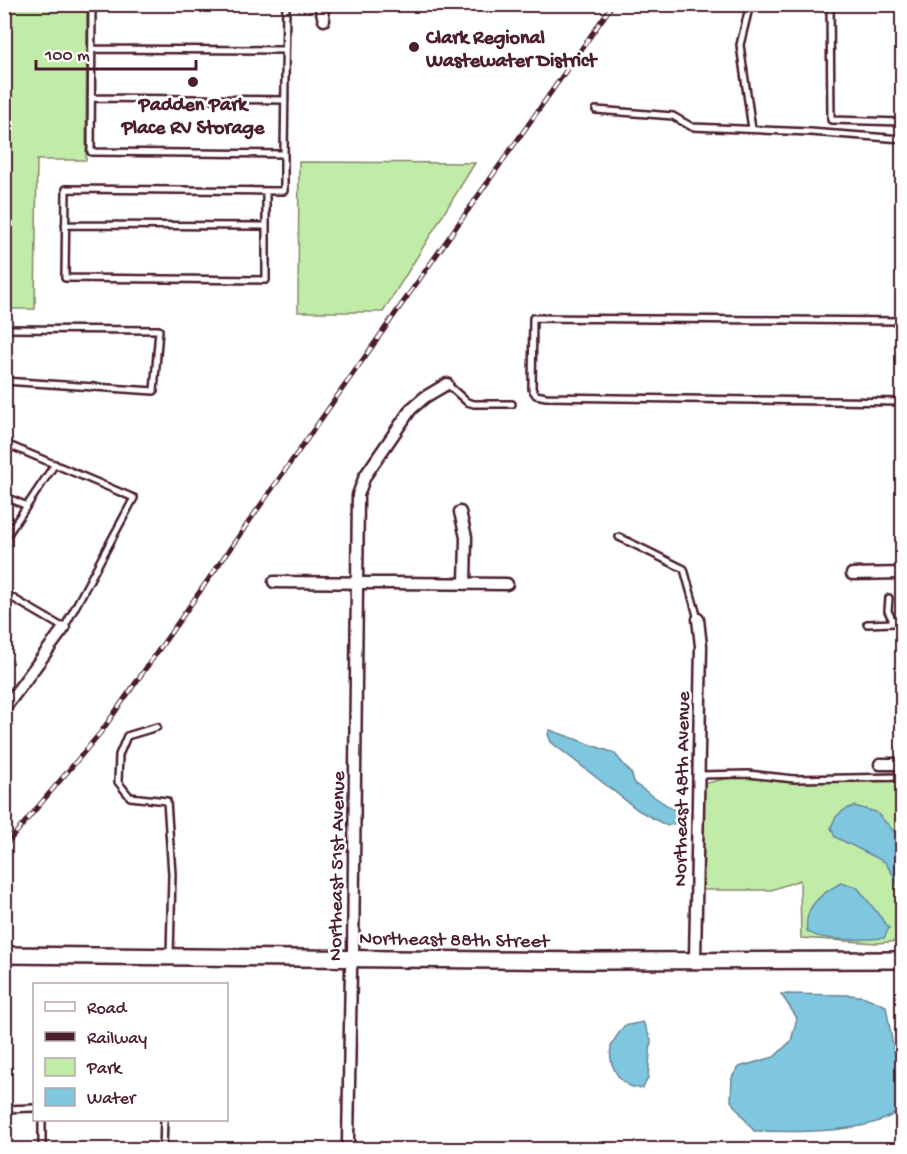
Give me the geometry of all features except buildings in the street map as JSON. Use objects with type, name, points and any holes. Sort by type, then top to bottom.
[{"type":"main road","name":"Northeast 88th Street","points":[[4,955],[589,961],[903,960]]},
{"type":"street","points":[[320,4],[324,20]]},
{"type":"street","name":"Northeast 51st Avenue","points":[[351,1149],[348,1142],[353,958],[358,495],[361,482],[411,410],[425,397],[447,384]]},
{"type":"street","points":[[460,512],[466,537],[465,584]]},
{"type":"street","points":[[852,573],[903,573]]},
{"type":"street","points":[[274,582],[507,584]]},
{"type":"street","name":"Northeast 48th Avenue","points":[[695,959],[701,646],[698,619]]},
{"type":"street","points":[[4,709],[10,695],[64,628]]},
{"type":"street","points":[[880,764],[903,764]]},
{"type":"lane","points":[[92,4],[91,152],[284,154]]},
{"type":"lane","points":[[266,191],[266,280],[65,278],[66,189],[284,191],[286,4]]},
{"type":"lane","points":[[750,4],[740,45],[752,129]]},
{"type":"lane","points":[[830,4],[831,133]]},
{"type":"lane","points":[[92,49],[285,50]]},
{"type":"lane","points":[[91,98],[285,100]]},
{"type":"lane","points":[[596,110],[673,116],[692,127],[831,133],[903,139]]},
{"type":"lane","points":[[831,120],[903,123]]},
{"type":"lane","points":[[65,225],[266,226]]},
{"type":"lane","points":[[903,321],[533,318],[531,389],[536,395],[546,397],[903,402]]},
{"type":"lane","points":[[4,329],[159,330],[154,391],[4,381]]},
{"type":"lane","points":[[447,384],[467,402],[474,405],[512,404]]},
{"type":"lane","points":[[4,443],[134,498],[64,628],[4,593]]},
{"type":"lane","points":[[4,540],[56,464]]},
{"type":"lane","points":[[4,496],[27,506]]},
{"type":"lane","points":[[619,537],[684,569],[698,619]]},
{"type":"lane","points":[[889,598],[888,611],[894,623]]},
{"type":"lane","points":[[867,624],[903,623]]},
{"type":"lane","points":[[157,727],[128,736],[119,755],[118,782],[130,797],[166,801],[172,874],[170,957]]},
{"type":"lane","points":[[698,775],[748,774],[794,779],[903,777]]},
{"type":"lane","points":[[4,1109],[33,1108]]},
{"type":"lane","points":[[42,1121],[42,1149]]},
{"type":"lane","points":[[163,1149],[164,1121]]},
{"type":"green space","points":[[4,5],[87,5],[86,160],[37,160],[35,309],[5,309]]},
{"type":"green space","points":[[299,162],[475,163],[383,312],[298,312]]},
{"type":"green space","points":[[757,776],[795,783],[900,780],[902,783],[902,941],[877,943],[801,938],[800,880],[771,890],[703,890],[703,784],[733,777]]},
{"type":"water","points":[[550,730],[614,753],[631,773],[635,784],[674,810],[678,815],[676,823],[667,826],[638,810],[551,742],[548,734]]},
{"type":"water","points":[[854,806],[876,812],[902,840],[902,896],[896,879],[885,862],[835,837],[831,828],[834,820],[842,812]]},
{"type":"water","points":[[841,883],[857,887],[889,928],[884,938],[833,939],[807,931],[808,915],[815,902],[827,891]]},
{"type":"water","points":[[781,994],[851,995],[865,997],[886,1006],[894,1052],[902,1059],[902,1107],[890,1116],[874,1123],[854,1127],[789,1132],[754,1131],[731,1101],[732,1077],[739,1067],[774,1057],[791,1041],[797,1018]]},
{"type":"water","points":[[643,1022],[651,1040],[648,1078],[643,1088],[635,1088],[622,1081],[614,1069],[611,1047],[624,1026]]},
{"type":"railway","points":[[4,847],[101,732],[613,4]]},
{"type":"place","name":"Clark Regional Wastewater District","points":[[414,47]]},
{"type":"place","name":"Padden Park Place RV Storage","points":[[193,82]]}]
